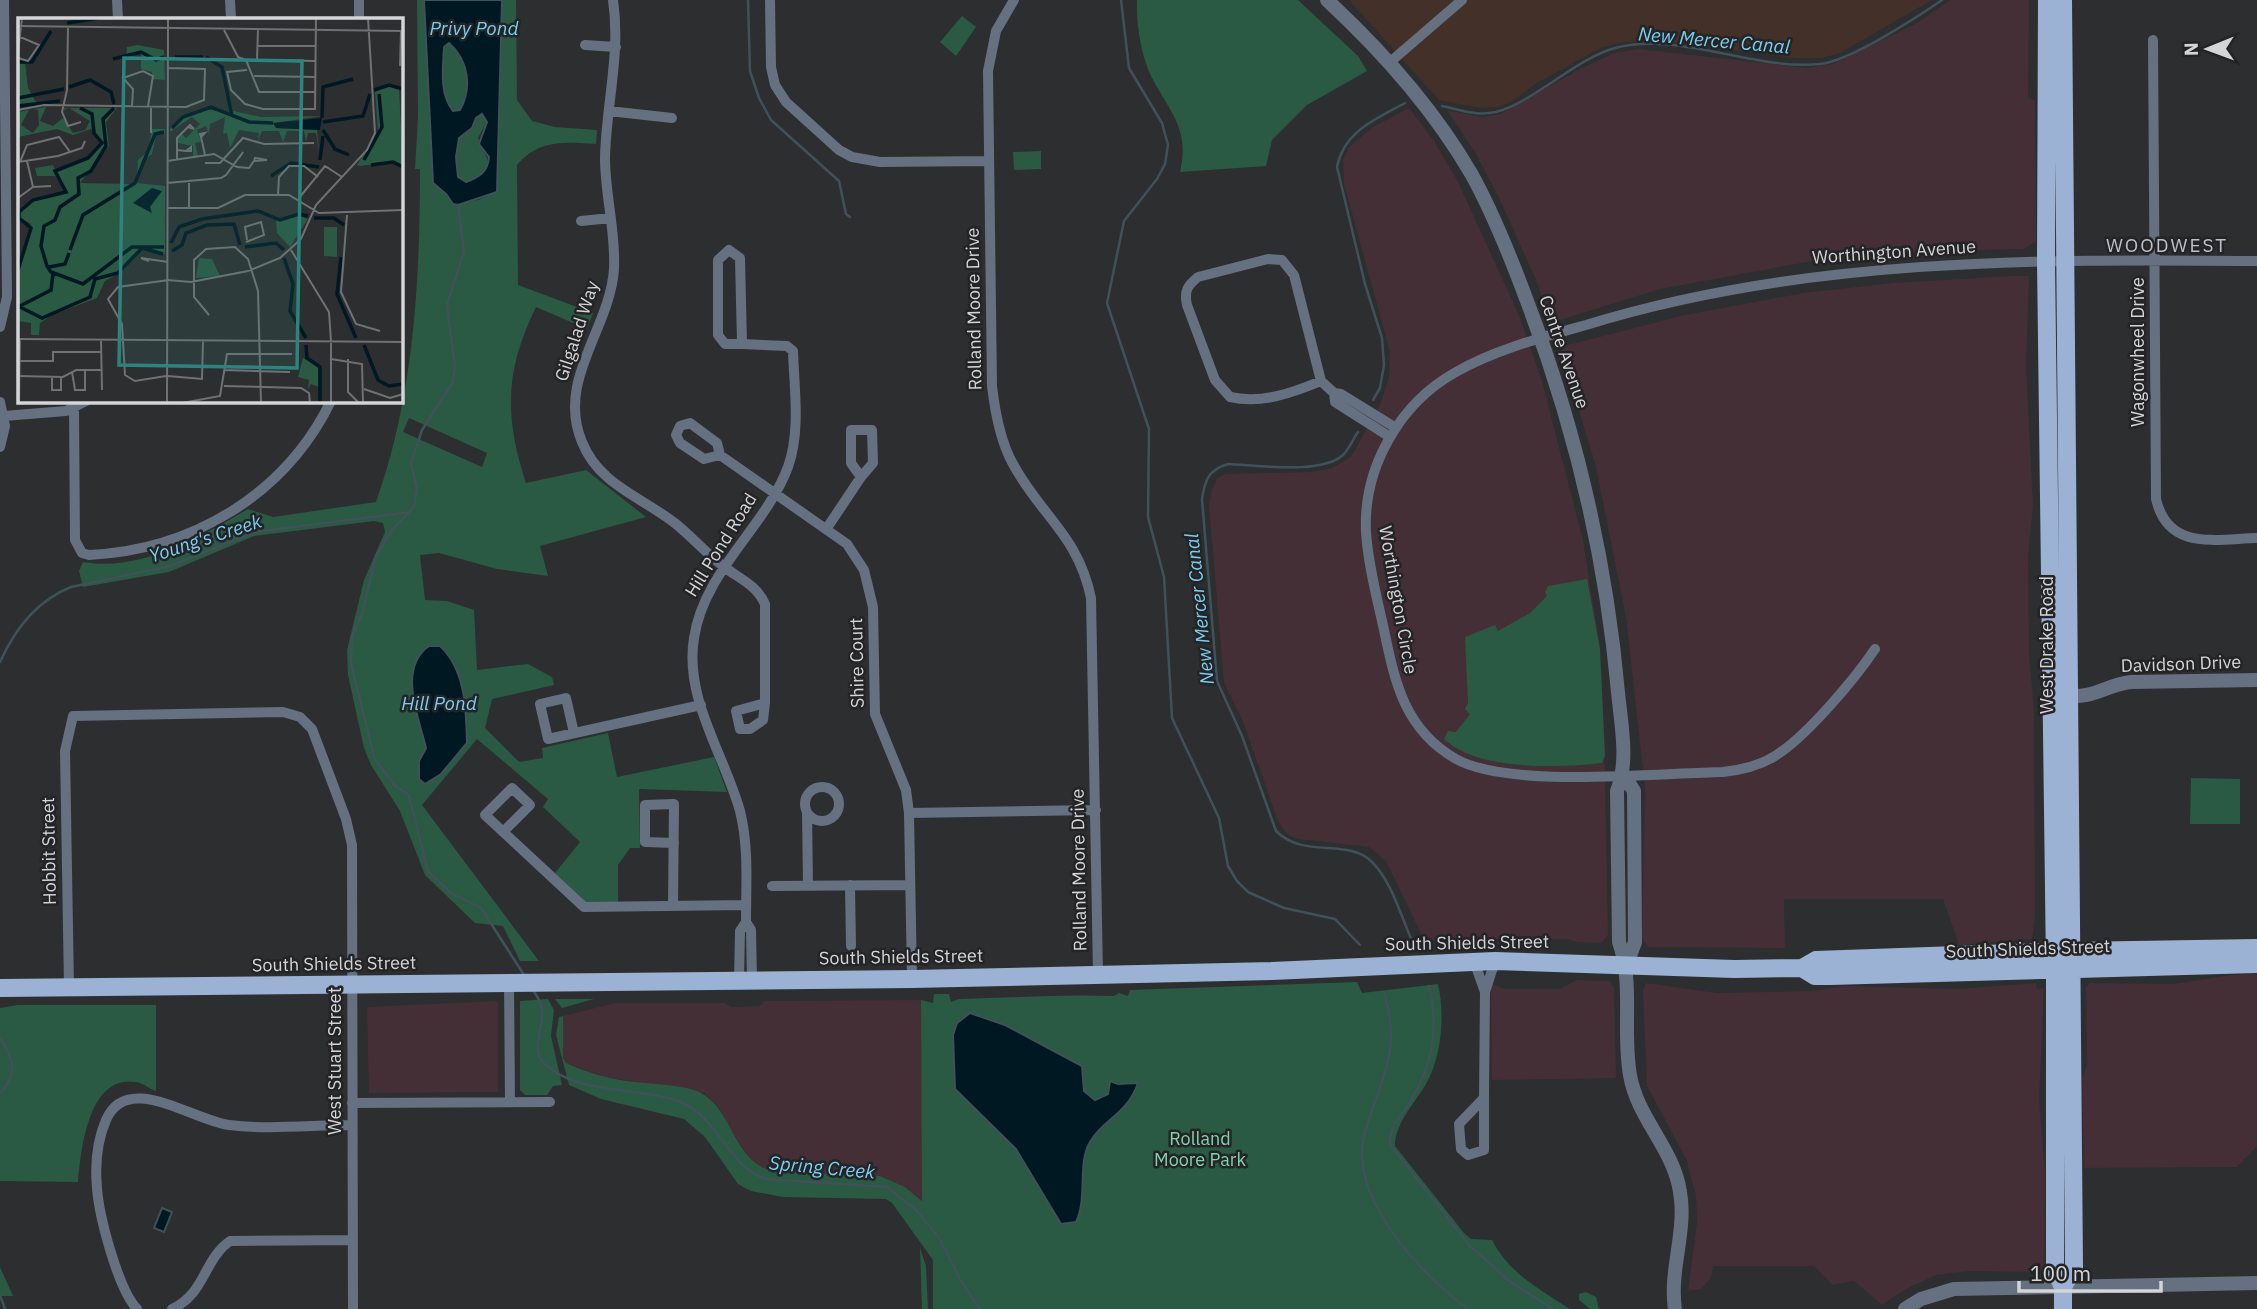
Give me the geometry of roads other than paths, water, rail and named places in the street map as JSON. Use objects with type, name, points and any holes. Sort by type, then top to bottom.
[{"type":"main road","name":"West Drake Road","points":[[2047,0],[2049,572],[2063,959],[2072,1113],[2074,1223],[2074,1267],[2063,1287]]},
{"type":"main road","name":"West Drake Road","points":[[2063,0],[2068,696],[2063,959],[2054,1082],[2054,1269],[2063,1287],[2063,1309]]},
{"type":"main road","points":[[2049,572],[2057,595],[2059,691],[2068,696]]},
{"type":"main road","name":"South Shields Street","points":[[1802,968],[1815,976],[1830,976],[2257,948]]},
{"type":"main road","points":[[2212,965],[2219,957],[2257,956]]},
{"type":"main road","points":[[1830,976],[1845,967],[1926,963],[1933,957]]},
{"type":"main road","name":"South Shields Street","points":[[0,988],[912,979],[1272,971],[1474,961],[1734,969],[1802,968],[1816,960],[1933,957],[2257,964]]},
{"type":"main road","points":[[2054,1082],[2062,1089],[2072,1113]]},
{"type":"main road","points":[[2056,1154],[2066,1166],[2066,1203],[2074,1223]]},
{"type":"street","points":[[0,327],[7,297],[4,0]]},
{"type":"street","points":[[117,0],[118,18]]},
{"type":"street","points":[[230,0],[230,18]]},
{"type":"street","points":[[359,0],[359,18]]},
{"type":"street","name":"Gilgalad Way","points":[[613,0],[616,47],[605,163],[614,253],[612,287],[601,322],[580,368],[574,397],[581,441],[603,476],[676,524],[724,568],[755,587],[765,604],[765,703]]},
{"type":"street","points":[[769,0],[771,67],[775,85],[786,102],[839,150],[869,161],[989,161]]},
{"type":"street","name":"Centre Avenue","points":[[1327,0],[1389,63],[1430,113],[1472,176],[1497,227],[1541,339],[1584,480],[1614,643],[1624,775],[1633,791],[1635,942],[1626,964],[1630,1074],[1637,1102],[1673,1168],[1681,1194],[1673,1287],[1675,1309]]},
{"type":"street","points":[[1389,63],[1462,0]]},
{"type":"street","name":"Rolland Moore Drive","points":[[1007,3],[989,59],[994,403],[1013,464],[1066,534],[1087,575],[1093,642],[1098,974]]},
{"type":"street","name":"Wagonwheel Drive","points":[[2153,40],[2156,499],[2159,513],[2171,528],[2185,537],[2257,538]]},
{"type":"street","points":[[585,45],[616,47]]},
{"type":"street","points":[[609,111],[672,118]]},
{"type":"street","points":[[581,221],[611,218]]},
{"type":"street","points":[[729,250],[740,258],[742,344],[725,344],[718,335],[718,260],[729,250]]},
{"type":"street","points":[[1321,381],[1285,395],[1256,399],[1230,397],[1214,380],[1186,305],[1185,294],[1189,284],[1198,277],[1275,258],[1283,260],[1294,275],[1321,381],[1334,393],[1341,394],[1393,433]]},
{"type":"street","name":"Worthington Avenue","points":[[1541,339],[1696,295],[1768,281],[1912,265],[2155,260],[2257,261]]},
{"type":"street","name":"Worthington Circle","points":[[1541,339],[1474,363],[1440,381],[1414,404],[1393,433],[1374,472],[1368,496],[1367,546],[1394,680],[1407,711],[1418,727],[1440,749],[1457,760],[1493,772],[1624,775],[1723,772],[1760,764],[1794,742],[1844,689],[1875,649]]},
{"type":"street","name":"Hill Pond Road","points":[[742,344],[786,346],[793,351],[792,451],[774,492],[703,605],[693,639],[693,674],[701,705],[740,811],[745,845],[746,922],[751,930],[745,981]]},
{"type":"street","points":[[0,402],[4,416],[4,437],[0,447]]},
{"type":"street","points":[[4,416],[74,409],[84,402]]},
{"type":"street","points":[[74,409],[75,540],[82,553],[111,554],[154,546],[200,529],[234,510],[261,491],[299,453],[330,402]]},
{"type":"street","name":"Shire Court","points":[[720,455],[828,528],[847,544],[868,582],[873,607],[875,714],[906,790],[909,813],[912,979]]},
{"type":"street","points":[[828,528],[861,477]]},
{"type":"street","points":[[228,500],[234,510]]},
{"type":"street","name":"Davidson Drive","points":[[2068,696],[2094,695],[2131,682],[2257,680]]},
{"type":"street","points":[[574,733],[701,705]]},
{"type":"street","name":"West Stuart Street","points":[[73,716],[283,712],[300,717],[312,729],[346,819],[352,845],[353,1309]]},
{"type":"street","name":"Hobbit Street","points":[[69,987],[65,751],[73,716]]},
{"type":"street","points":[[673,906],[674,843],[674,804],[645,805],[645,842],[674,843]]},
{"type":"street","points":[[909,813],[1096,810]]},
{"type":"street","points":[[807,812],[808,885]]},
{"type":"street","points":[[503,832],[584,907],[746,905]]},
{"type":"street","points":[[772,886],[910,884]]},
{"type":"street","points":[[850,885],[851,946]]},
{"type":"street","points":[[1474,961],[1485,992]]},
{"type":"street","points":[[1484,1098],[1459,1124],[1461,1149],[1468,1155],[1485,1150],[1485,992],[1495,961]]},
{"type":"street","points":[[510,1102],[515,983]]},
{"type":"street","points":[[137,1309],[104,1233],[98,1203],[96,1168],[101,1136],[110,1112],[117,1104],[129,1097],[145,1097],[200,1118],[230,1125],[352,1125]]},
{"type":"street","points":[[352,1103],[550,1102]]},
{"type":"street","points":[[172,1309],[190,1299],[219,1251],[230,1241],[352,1240]]},
{"type":"street","points":[[1905,1309],[1929,1296],[1954,1289],[2257,1283]]},
{"type":"water","name":"Privy Pond","points":[[424,0],[502,0],[497,192],[458,205],[453,204],[433,183]],"holes":[[[449,43],[461,58],[467,84],[460,110],[453,111],[443,80],[444,47]],[[482,114],[487,122],[479,144],[489,157],[487,167],[466,182],[458,177],[456,157],[459,138],[472,128],[476,118]]]},
{"type":"water","name":"Hill Pond","points":[[429,646],[440,646],[449,656],[460,679],[467,743],[441,774],[425,784],[419,779],[419,761],[426,748],[415,708],[412,680],[419,655]]},
{"type":"water","points":[[970,1013],[1005,1025],[1082,1066],[1084,1091],[1095,1100],[1108,1094],[1110,1081],[1118,1084],[1138,1083],[1128,1102],[1090,1142],[1084,1160],[1080,1212],[1076,1222],[1061,1224],[1016,1149],[955,1089],[953,1035],[957,1023]]},
{"type":"water","points":[[162,1208],[172,1212],[164,1232],[154,1228]]},
{"type":"waterway","points":[[748,0],[750,71],[759,98],[771,120],[839,181],[846,214],[850,217]]},
{"type":"waterway","points":[[1121,0],[1129,68],[1162,123],[1168,145],[1165,164],[1157,179],[1124,221],[1107,303],[1149,429],[1148,517],[1164,577],[1172,718],[1219,818],[1228,866],[1237,881],[1248,892],[1284,908],[1335,919],[1360,945]]},
{"type":"waterway","points":[[1442,106],[1477,113],[1503,110],[1599,54],[1640,44],[1691,47],[1795,65],[1820,64],[1865,47],[1942,0]]},
{"type":"waterway","name":"New Mercer Canal","points":[[1373,400],[1380,388],[1384,365],[1382,338],[1365,284],[1337,167],[1346,144],[1354,135],[1405,103]]},
{"type":"waterway","name":"Spring Creek","points":[[458,205],[464,252],[447,305],[455,367],[453,382],[422,430],[411,463],[417,489],[414,507],[392,530],[376,556],[362,614],[352,636],[351,663],[375,759],[394,785],[409,795],[428,871],[451,893],[481,908],[524,975]]},
{"type":"waterway","name":"New Mercer Canal","points":[[1358,432],[1343,455],[1320,465],[1288,467],[1228,464],[1216,469],[1209,477],[1202,499],[1217,681],[1242,736],[1276,831],[1299,844],[1350,851],[1371,861],[1385,879],[1413,943]]},
{"type":"waterway","name":"Young's Creek","points":[[0,662],[20,627],[29,617],[48,600],[71,587],[170,566],[255,532],[410,512]]},
{"type":"waterway","name":"New Mercer Canal","points":[[1429,986],[1433,1017],[1429,1060],[1418,1088],[1393,1127],[1390,1145],[1469,1245],[1509,1281],[1553,1309]]},
{"type":"waterway","name":"Spring Creek","points":[[533,990],[542,1009],[538,1052],[546,1065],[560,1075],[577,1082],[670,1098],[685,1104],[707,1121],[742,1164],[766,1179],[887,1187],[916,1210],[938,1236],[961,1281],[980,1309]]},
{"type":"waterway","points":[[1384,992],[1391,1033],[1390,1050],[1364,1137],[1362,1161],[1368,1185],[1378,1210],[1411,1257],[1468,1309]]},
{"type":"waterway","name":"Young's Creek","points":[[0,1038],[12,1066],[10,1079],[0,1094]]},
{"type":"waterway","name":"Young's Creek","points":[[0,1295],[5,1309]]},
{"type":"district","name":"WOODWEST","points":[[2167,245]]},
{"type":"park label","name":"Rolland Moore Park","points":[[1200,1149]]}]
